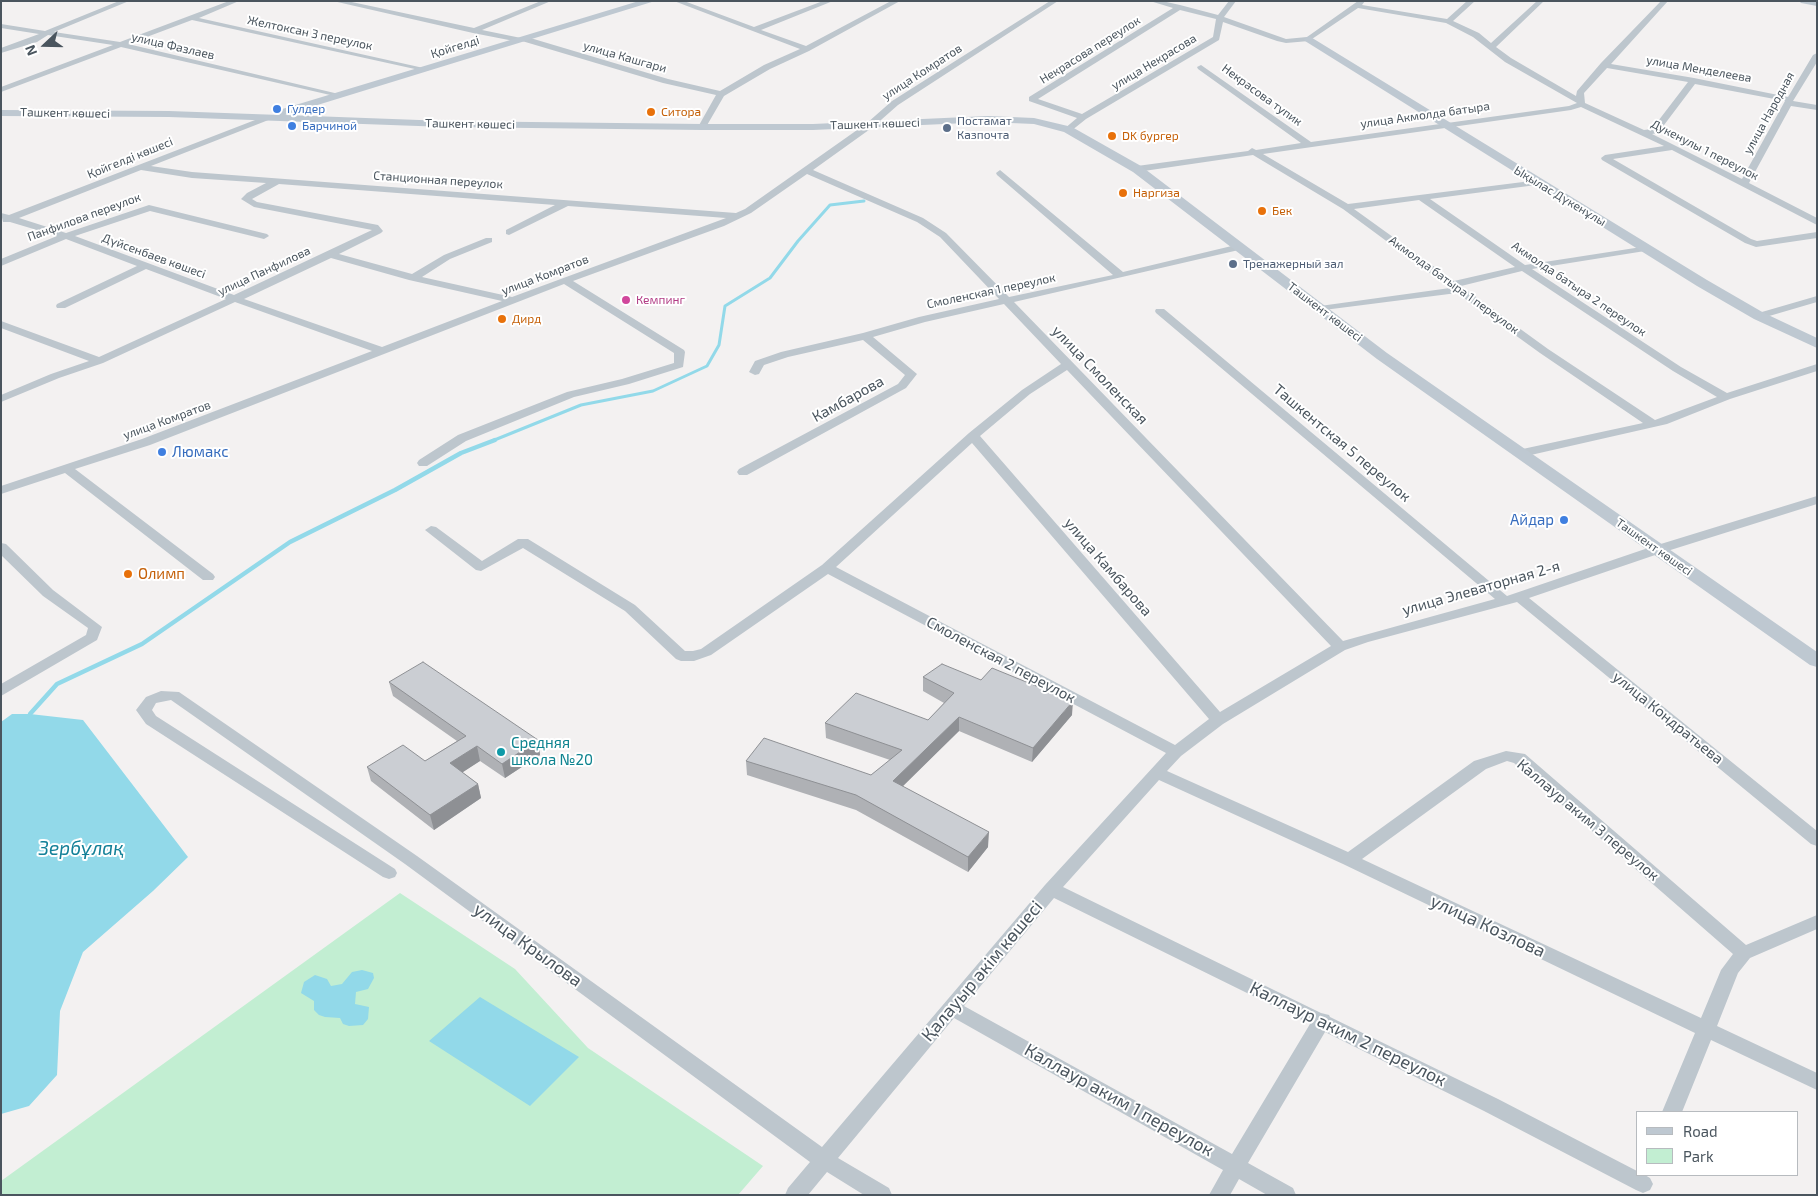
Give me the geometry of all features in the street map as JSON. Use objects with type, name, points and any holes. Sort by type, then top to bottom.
[{"type":"main road","name":"Қойгелді","points":[[268,117],[650,1]]},
{"type":"main road","points":[[1804,1],[1817,3]]},
{"type":"main road","name":"Ықылас Дүкенұлы","points":[[1309,39],[1536,182],[1645,248],[1759,316],[1817,344]]},
{"type":"main road","name":"Ташкент көшесі","points":[[1,113],[268,117],[446,124],[702,127],[870,124],[988,119],[1034,121],[1068,129],[1137,168],[1382,356],[1817,662]]},
{"type":"street","points":[[1,51],[34,40],[55,28],[125,1]]},
{"type":"street","points":[[1,90],[236,1]]},
{"type":"street","name":"улица Кашгари","points":[[336,1],[472,32],[522,40],[666,81],[721,94]]},
{"type":"street","points":[[532,1],[546,2]]},
{"type":"street","points":[[678,1],[806,49]]},
{"type":"street","points":[[754,30],[830,1]]},
{"type":"street","points":[[702,127],[721,94],[767,67],[806,49],[897,1]]},
{"type":"street","name":"улица Комратов","points":[[1,490],[146,442],[512,300],[721,224],[748,211],[870,124],[896,102],[1055,1]]},
{"type":"street","points":[[1153,1],[1220,18],[1286,41],[1309,39],[1359,4]]},
{"type":"street","name":"улица Некрасова","points":[[1068,129],[1083,117],[1216,38],[1220,18],[1233,1]]},
{"type":"street","points":[[1448,21],[1472,1]]},
{"type":"street","points":[[1491,47],[1541,1]]},
{"type":"street","points":[[1580,102],[1580,92],[1665,1]]},
{"type":"street","points":[[472,32],[546,2]]},
{"type":"street","name":"Дукенулы 1 переулок","points":[[1359,4],[1448,21],[1476,35],[1508,60],[1580,102],[1673,147],[1817,222]]},
{"type":"street","name":"Некрасова переулок","points":[[1083,117],[1032,99],[1180,7]]},
{"type":"street","name":"Желтоксан 3 переулок","points":[[190,18],[424,69]]},
{"type":"street","name":"улица Фазлаев","points":[[1,26],[121,46],[339,95]]},
{"type":"street","name":"улица Народная","points":[[1744,184],[1817,55]]},
{"type":"street","name":"улица Менделеева","points":[[1604,65],[1694,80],[1817,108]]},
{"type":"street","name":"Некрасова тупик","points":[[1201,68],[1308,144]]},
{"type":"street","points":[[1644,133],[1654,131],[1694,80]]},
{"type":"street","name":"улица Акмолда батыра","points":[[1137,168],[1571,108],[1580,102]]},
{"type":"street","name":"Қойгелді көшесі","points":[[4,219],[268,117]]},
{"type":"street","points":[[1673,147],[1605,158],[1629,174],[1756,244],[1817,235]]},
{"type":"street","name":"Акмолда батыра 1 переулок","points":[[1252,151],[1346,206],[1544,351],[1653,424]]},
{"type":"street","name":"Станционная переулок","points":[[138,167],[192,175],[736,216]]},
{"type":"street","name":"улица Смоленская","points":[[806,170],[920,220],[943,235],[1340,647]]},
{"type":"street","points":[[1000,173],[1121,276]]},
{"type":"street","name":"улица Панфилова","points":[[1,399],[55,376],[99,361],[378,231],[375,227],[254,204],[246,199],[277,181]]},
{"type":"street","points":[[1346,206],[1536,182]]},
{"type":"street","name":"Акмолда батыра 2 переулок","points":[[1421,198],[1523,268],[1677,369],[1726,397]]},
{"type":"street","points":[[509,232],[565,204]]},
{"type":"street","name":"Панфилова переулок","points":[[1,263],[66,236],[149,208],[264,236]]},
{"type":"street","name":"Дүйсенбаев көшесі","points":[[4,219],[66,236],[235,299],[383,351]]},
{"type":"street","points":[[413,278],[447,257],[489,240]]},
{"type":"street","name":"Смоленская 1 переулок","points":[[755,372],[759,363],[768,358],[866,336],[923,319],[1121,276],[1240,247]]},
{"type":"street","points":[[1320,309],[1426,295],[1523,268],[1645,248]]},
{"type":"street","points":[[330,255],[413,278],[512,300]]},
{"type":"street","points":[[61,306],[145,266]]},
{"type":"street","points":[[423,463],[462,438],[571,394],[625,382],[680,365],[680,352],[565,280]]},
{"type":"street","points":[[1759,316],[1817,299]]},
{"type":"street","name":"Ташкентская 5 переулок","points":[[1160,311],[1511,599]]},
{"type":"street","points":[[1,324],[99,361]]},
{"type":"street","name":"Камбарова","points":[[743,472],[902,386],[911,374],[866,336]]},
{"type":"street","points":[[431,530],[481,567],[523,542],[630,608],[681,656],[694,656],[706,652],[827,568],[973,436],[1026,392],[1068,364]]},
{"type":"street","points":[[1522,453],[1653,424],[1726,397],[1817,367]]},
{"type":"street","name":"улица Камбарова","points":[[973,436],[1218,720]]},
{"type":"street","points":[[67,469],[208,577]]},
{"type":"street","name":"улица Элеваторная 2-я","points":[[1176,752],[1218,720],[1340,647],[1511,599],[1656,550],[1817,500]]},
{"type":"street","points":[[1,547],[48,593],[95,627],[92,637],[1,691]]},
{"type":"street","name":"Смоленская 2 переулок","points":[[827,568],[1176,752]]},
{"type":"street","name":"улица Кондратьева","points":[[1511,599],[1817,840]]},
{"type":"street","name":"улица Крылова","points":[[389,873],[151,720],[144,710],[151,700],[161,696],[174,695],[411,860],[824,1160],[882,1195]]},
{"type":"street","name":"Қалауыр әкім көшесі","points":[[795,1195],[1051,888],[1176,752]]},
{"type":"street","name":"Каллаур аким 3 переулок","points":[[1349,860],[1480,765],[1506,756],[1518,758],[1744,953]]},
{"type":"street","name":"улица Козлова","points":[[1157,773],[1349,860],[1817,1082]]},
{"type":"street","name":"Каллаур аким 2 переулок","points":[[1051,888],[1322,1020],[1643,1184]]},
{"type":"street","points":[[1672,1111],[1730,970],[1744,953],[1817,922]]},
{"type":"street","name":"Каллаур аким 1 переулок","points":[[951,1007],[1286,1195]]},
{"type":"street","points":[[1218,1195],[1322,1020]]},
{"type":"green space","points":[[400,893],[515,969],[588,1048],[763,1166],[738,1195],[1,1195],[1,1181]]},
{"type":"water","name":"Зербұлақ","points":[[12,714],[30,714],[83,720],[188,857],[153,891],[83,952],[60,1011],[57,1075],[29,1106],[1,1114],[1,722]]},
{"type":"water","points":[[362,970],[373,973],[374,978],[368,989],[356,992],[355,1004],[369,1007],[368,1019],[363,1025],[349,1026],[343,1024],[340,1018],[319,1015],[314,1010],[314,1001],[301,993],[304,982],[315,975],[327,979],[331,986],[342,984],[352,972]]},
{"type":"water","points":[[480,997],[579,1057],[530,1106],[429,1041]]},
{"type":"building","name":"Средняя школа №20","points":[[423,662],[538,740],[502,764],[477,746],[450,763],[478,784],[430,815],[367,767],[403,745],[425,761],[466,736],[389,682]]},
{"type":"building","points":[[942,664],[981,680],[992,668],[1073,701],[1033,748],[959,717],[893,781],[989,832],[968,857],[856,795],[746,761],[764,738],[871,775],[902,750],[825,723],[856,693],[928,720],[954,693],[923,677]]},
{"type":"waterway","points":[[492,441],[581,405],[653,391],[707,366],[719,345],[725,306],[770,278],[798,241],[830,205],[864,201]]},
{"type":"waterway","points":[[30,714],[57,684],[142,644],[290,542],[395,490],[461,453],[495,440]]},
{"type":"place","name":"Гулдер","points":[[277,109]]},
{"type":"place","name":"Ситора","points":[[651,112]]},
{"type":"place","name":"Барчиной","points":[[292,126]]},
{"type":"place","name":"Постамат Казпочта","points":[[947,128]]},
{"type":"place","name":"DK бургер","points":[[1112,136]]},
{"type":"place","name":"Наргиза","points":[[1123,193]]},
{"type":"place","name":"Бек","points":[[1262,211]]},
{"type":"place","name":"Тренажерный зал","points":[[1233,264]]},
{"type":"place","name":"Кемпинг","points":[[626,300]]},
{"type":"place","name":"Дирд","points":[[502,319]]},
{"type":"place","name":"Люмакс","points":[[162,452]]},
{"type":"place","name":"Айдар","points":[[1564,520]]},
{"type":"place","name":"Олимп","points":[[128,574]]},
{"type":"place","name":"Средняя школа №20","points":[[501,752]]}]
